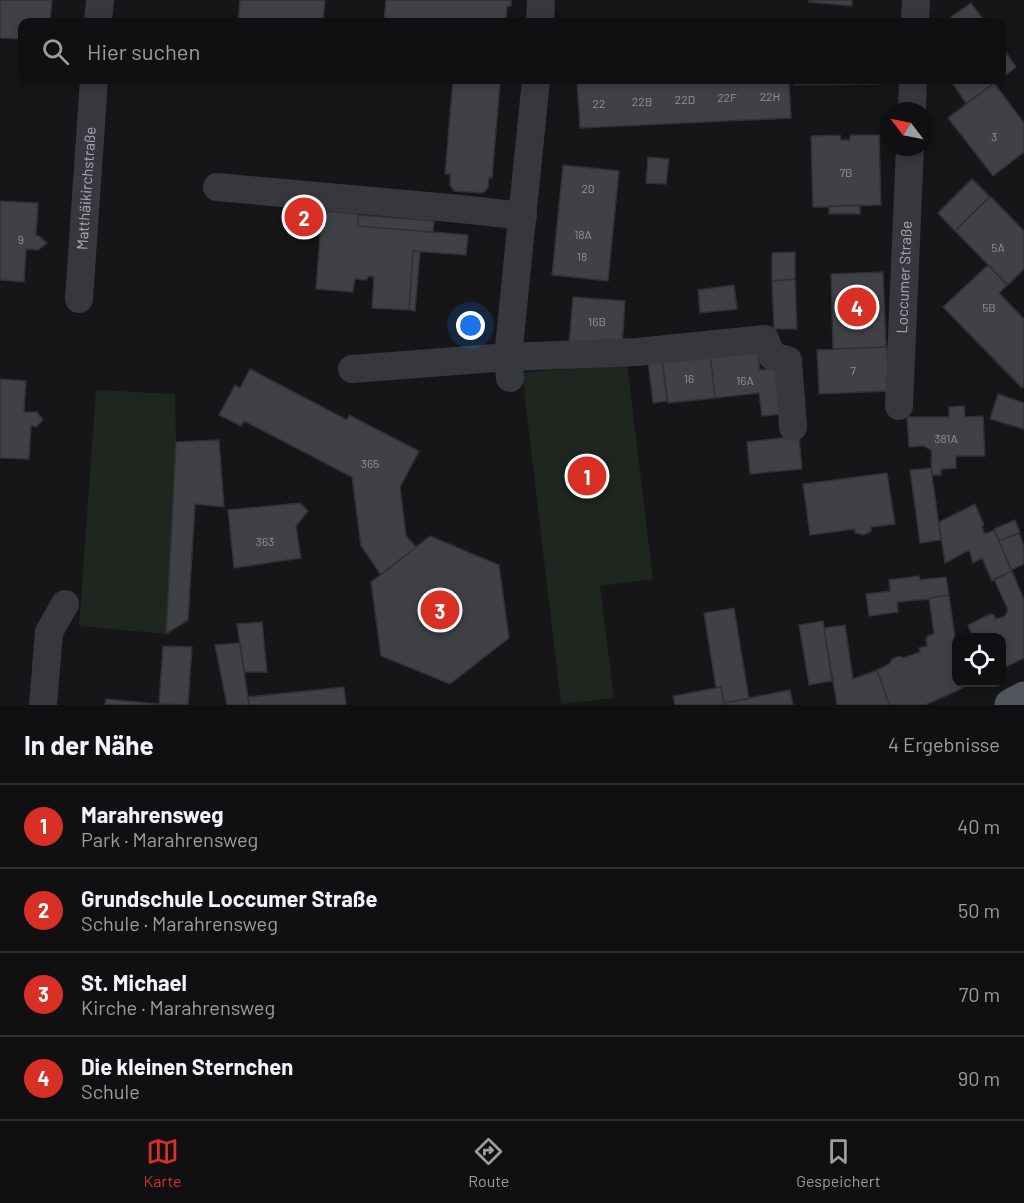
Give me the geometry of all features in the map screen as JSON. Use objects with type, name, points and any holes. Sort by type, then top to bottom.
[{"type":"main road","points":[[1011,705],[1024,698]]},
{"type":"street","points":[[98,18],[100,0]]},
{"type":"street","points":[[540,18],[541,0]]},
{"type":"street","points":[[915,18],[916,0]]},
{"type":"street","name":"Matthäikirchstraße","points":[[79,298],[94,84]]},
{"type":"street","points":[[509,368],[536,84]]},
{"type":"street","points":[[912,102],[913,84]]},
{"type":"street","name":"Loccumer Straße","points":[[899,406],[910,156]]},
{"type":"street","points":[[216,187],[523,216]]},
{"type":"street","points":[[352,369],[509,368],[765,339],[772,356],[788,360],[793,427]]},
{"type":"street","points":[[43,705],[49,632],[65,604]]},
{"type":"shaded area","points":[[627,363],[653,579],[600,586],[614,698],[561,704],[522,373]]},
{"type":"shaded area","points":[[96,390],[175,394],[176,442],[166,634],[79,626]]},
{"type":"building","points":[[0,0],[52,0],[50,18],[18,18],[18,39],[0,38]]},
{"type":"building","points":[[240,0],[325,0],[323,18],[238,18]]},
{"type":"building","points":[[386,0],[511,0],[511,6],[507,6],[506,18],[384,18]]},
{"type":"building","points":[[809,0],[852,0],[852,6],[809,2]]},
{"type":"building","points":[[971,3],[982,18],[950,18]]},
{"type":"building","points":[[1006,52],[1016,67],[1006,75]]},
{"type":"building","points":[[453,84],[500,84],[492,178],[489,177],[488,188],[483,193],[454,191],[450,185],[450,174],[445,174]]},
{"type":"building","points":[[577,84],[789,84],[791,118],[580,128]]},
{"type":"building","points":[[794,84],[879,84],[794,85]]},
{"type":"building","points":[[953,84],[993,84],[966,103]]},
{"type":"building","points":[[995,84],[1024,123],[1024,152],[993,176],[948,118]]},
{"type":"building","points":[[840,135],[841,140],[850,140],[850,135],[879,135],[881,205],[813,207],[811,136]]},
{"type":"building","points":[[648,157],[669,159],[666,184],[646,183]]},
{"type":"building","points":[[563,165],[619,171],[608,281],[552,275]]},
{"type":"building","points":[[972,179],[990,197],[955,231],[938,213]]},
{"type":"building","points":[[990,196],[1024,231],[1024,269],[1008,285],[955,231]]},
{"type":"building","points":[[0,201],[38,203],[36,235],[47,243],[38,250],[26,249],[24,282],[0,280]]},
{"type":"building","points":[[860,205],[860,214],[829,214],[829,206]]},
{"type":"building","points":[[322,211],[358,214],[358,226],[468,235],[466,255],[413,251],[409,310],[372,308],[374,277],[368,276],[367,280],[355,279],[353,292],[316,289]]},
{"type":"building","points":[[358,215],[434,221],[433,232],[358,226]]},
{"type":"building","points":[[413,251],[420,252],[415,311],[409,310]]},
{"type":"building","points":[[795,252],[795,279],[772,281],[772,253]]},
{"type":"building","points":[[988,265],[1007,285],[999,293],[1024,319],[1024,385],[1022,388],[943,307]]},
{"type":"building","points":[[883,272],[886,347],[833,349],[831,274]]},
{"type":"building","points":[[795,279],[797,329],[774,329],[772,281]]},
{"type":"building","points":[[734,285],[737,309],[700,313],[698,290]]},
{"type":"building","points":[[573,297],[625,301],[622,347],[569,344]]},
{"type":"building","points":[[757,347],[760,370],[776,368],[781,414],[762,416],[759,393],[715,398],[710,353]]},
{"type":"building","points":[[887,347],[889,391],[819,394],[817,350]]},
{"type":"building","points":[[710,353],[715,398],[668,403],[662,358]]},
{"type":"building","points":[[662,359],[667,401],[653,403],[648,361]]},
{"type":"building","points":[[250,369],[347,420],[349,415],[419,451],[400,487],[406,536],[416,547],[381,575],[361,546],[352,477],[244,421],[241,426],[219,415],[235,385],[240,388]]},
{"type":"building","points":[[0,379],[26,381],[24,412],[37,412],[43,420],[36,427],[31,426],[29,459],[0,458]]},
{"type":"building","points":[[998,394],[1024,403],[1024,429],[990,419]]},
{"type":"building","points":[[964,406],[965,417],[983,416],[985,456],[956,456],[956,468],[941,469],[941,475],[932,475],[931,450],[924,446],[909,447],[907,417],[949,417],[949,407]]},
{"type":"building","points":[[799,436],[802,469],[750,474],[747,442]]},
{"type":"building","points":[[219,440],[224,507],[195,504],[188,620],[166,634],[176,442]]},
{"type":"building","points":[[931,468],[941,540],[920,543],[910,470]]},
{"type":"building","points":[[887,473],[895,524],[871,527],[871,531],[864,535],[855,533],[855,529],[810,535],[803,484]]},
{"type":"building","points":[[300,503],[308,511],[296,526],[301,558],[234,568],[228,510]]},
{"type":"building","points":[[975,504],[984,525],[982,527],[985,534],[994,530],[1012,571],[992,581],[982,558],[973,563],[969,550],[945,563],[939,522]]},
{"type":"building","points":[[1015,520],[1020,533],[999,541],[994,529]]},
{"type":"building","points":[[1019,533],[1024,546],[1024,564],[1011,570],[999,541]]},
{"type":"building","points":[[430,536],[499,565],[509,638],[450,684],[381,656],[371,582]]},
{"type":"building","points":[[1012,571],[1024,600],[1024,658],[1006,667],[1006,633],[971,633],[968,625],[990,614],[996,619],[1005,616],[1008,610],[994,579]]},
{"type":"building","points":[[919,576],[920,580],[946,577],[949,595],[897,602],[898,612],[869,616],[866,594],[890,591],[889,580]]},
{"type":"building","points":[[949,595],[954,633],[952,633],[952,687],[963,688],[925,705],[889,705],[877,670],[889,664],[892,659],[920,652],[919,648],[927,646],[926,638],[934,634],[929,598]]},
{"type":"building","points":[[734,608],[749,699],[724,703],[721,687],[716,688],[704,613]]},
{"type":"building","points":[[823,621],[832,681],[809,685],[799,625]]},
{"type":"building","points":[[262,622],[267,672],[244,672],[237,624]]},
{"type":"building","points":[[845,625],[853,679],[877,670],[889,705],[837,705],[824,628]]},
{"type":"building","points":[[240,643],[249,705],[227,705],[215,645]]},
{"type":"building","points":[[163,646],[192,647],[188,705],[159,704]]},
{"type":"building","points":[[344,687],[346,705],[249,705],[248,697]]},
{"type":"building","points":[[721,687],[724,705],[675,705],[673,696]]},
{"type":"building","points":[[790,690],[793,705],[724,705],[724,703]]},
{"type":"building","points":[[106,699],[159,704],[171,705],[105,705]]},
{"type":"place","name":"Grundschule Loccumer Straße","points":[[304,217]]},
{"type":"place","name":"Die kleinen Sternchen","points":[[857,307]]},
{"type":"place","name":"Marahrensweg","points":[[587,476]]},
{"type":"place","name":"St. Michael","points":[[440,610]]}]
